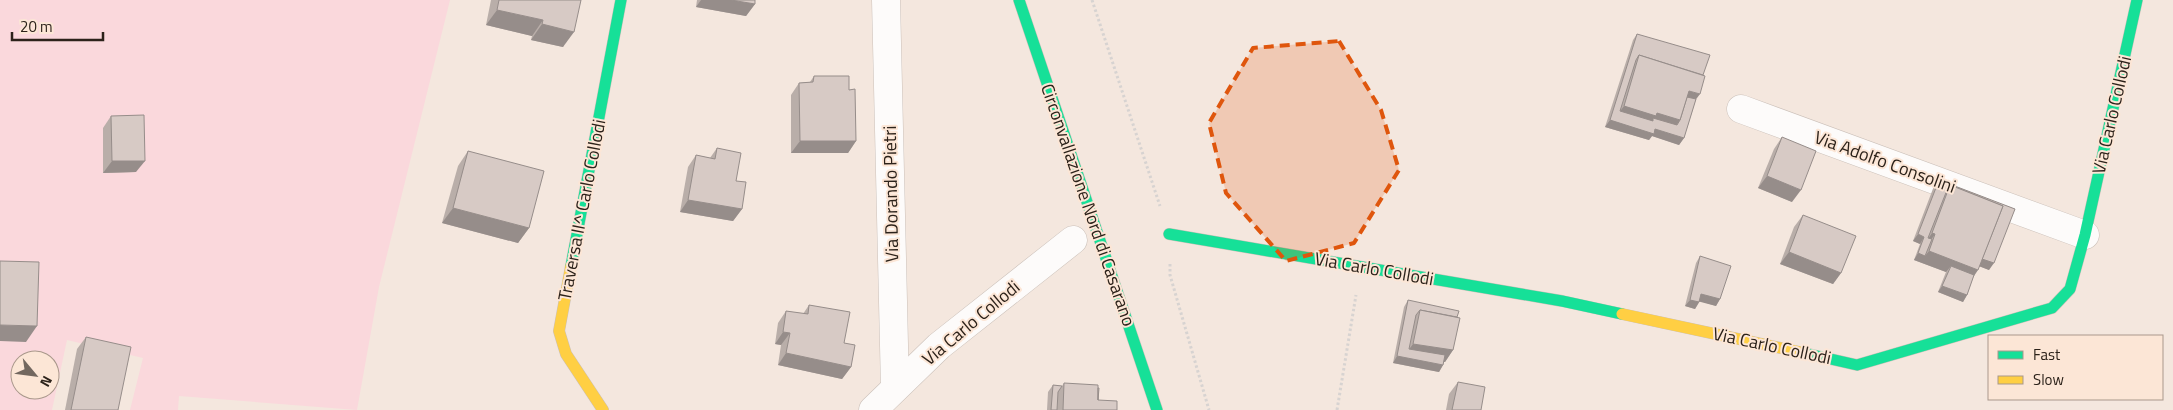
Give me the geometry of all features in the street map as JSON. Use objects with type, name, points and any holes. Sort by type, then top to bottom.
[{"type":"street","name":"Traversa II^ Carlo Collodi","points":[[603,410],[566,354],[559,331],[621,0]]},
{"type":"street","name":"Via Dorando Pietri","points":[[886,0],[895,388]]},
{"type":"street","name":"Circonvallazione Nord di Casarano","points":[[1019,0],[1104,257],[1158,410]]},
{"type":"street","name":"Via Carlo Collodi","points":[[1169,234],[1562,301],[1857,365],[2052,308],[2070,289],[2085,235],[2137,0]]},
{"type":"street","name":"Via Adolfo Consolini","points":[[1741,109],[2085,235]]},
{"type":"street","name":"Via Carlo Collodi","points":[[873,410],[939,346],[1073,240]]},
{"type":"path","points":[[1092,0],[1169,234],[1170,275],[1209,410]]},
{"type":"path","points":[[1337,410],[1360,267]]},
{"type":"highlighted area","points":[[1339,41],[1381,110],[1399,170],[1354,243],[1286,261],[1226,193],[1209,123],[1253,48]]},
{"type":"shaded area","points":[[0,0],[450,0],[379,287],[357,410],[179,396],[178,410],[130,410],[143,358],[67,340],[60,373],[60,350],[10,350],[10,400],[54,400],[52,410],[0,410]]},
{"type":"building","points":[[499,0],[581,0],[574,32],[542,24],[543,20],[497,10]]},
{"type":"building","points":[[731,0],[755,0],[755,4]]},
{"type":"building","points":[[1637,34],[1710,55],[1703,75],[1639,55],[1620,111],[1653,121],[1653,118],[1677,125],[1687,97],[1696,99],[1684,138],[1655,129],[1654,134],[1610,120]]},
{"type":"building","points":[[1639,55],[1705,76],[1700,94],[1689,91],[1680,120],[1657,113],[1656,116],[1624,106]]},
{"type":"building","points":[[814,76],[849,76],[849,90],[855,89],[856,141],[800,141],[799,83],[813,82]]},
{"type":"building","points":[[144,115],[145,161],[112,161],[111,116]]},
{"type":"building","points":[[1782,137],[1816,151],[1801,190],[1767,176]]},
{"type":"building","points":[[717,148],[741,153],[736,181],[746,182],[742,209],[688,200],[696,155],[715,159]]},
{"type":"building","points":[[468,151],[544,171],[529,228],[453,208]]},
{"type":"building","points":[[1939,180],[2015,209],[1994,263],[1982,259],[2003,206],[1950,185],[1928,238],[1932,239],[1925,256],[1918,253],[1924,237],[1918,234]]},
{"type":"building","points":[[1950,185],[2003,206],[1978,270],[1929,251],[1935,234],[1932,233]]},
{"type":"building","points":[[1803,215],[1856,236],[1841,273],[1789,252]]},
{"type":"building","points":[[1700,256],[1731,266],[1720,299],[1701,294],[1699,302],[1690,300]]},
{"type":"building","points":[[0,261],[39,262],[37,326],[0,325]]},
{"type":"building","points":[[1951,266],[1974,275],[1967,295],[1942,286]]},
{"type":"building","points":[[1408,300],[1459,311],[1457,317],[1420,310],[1416,315],[1409,349],[1445,355],[1443,365],[1397,356]]},
{"type":"building","points":[[809,305],[850,312],[844,343],[855,345],[851,367],[786,353],[790,333],[783,332],[786,311],[808,314]]},
{"type":"building","points":[[1420,310],[1460,318],[1453,350],[1413,344]]},
{"type":"building","points":[[86,337],[131,347],[118,410],[71,410]]},
{"type":"building","points":[[1458,382],[1485,387],[1481,410],[1452,410]]},
{"type":"building","points":[[1064,383],[1098,385],[1098,400],[1117,401],[1117,410],[1063,410]]},
{"type":"building","points":[[1053,385],[1062,386],[1058,392],[1057,410],[1051,410]]},
{"type":"traffic: fast","points":[[571,266],[621,0]]},
{"type":"traffic: fast","points":[[1019,0],[1157,410]]},
{"type":"traffic: fast","points":[[1804,353],[1857,365],[2052,308],[2070,289],[2085,235],[2137,0]]},
{"type":"traffic: fast","points":[[1169,234],[1562,301],[1622,314]]},
{"type":"traffic: slow","points":[[571,266],[559,331],[566,354],[603,410]]},
{"type":"traffic: slow","points":[[1622,314],[1804,353]]}]
